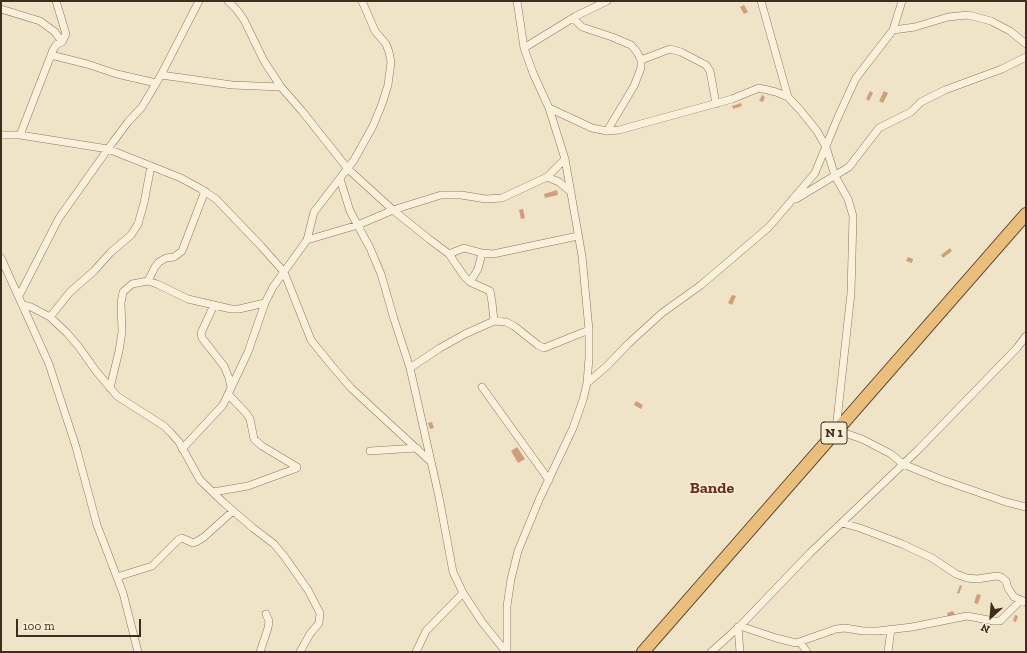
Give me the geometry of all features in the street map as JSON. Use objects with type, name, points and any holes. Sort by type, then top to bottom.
[{"type":"highway","name":"N 1","points":[[643,652],[1026,214]]},
{"type":"street","points":[[20,135],[51,55],[56,46],[62,42],[66,34],[56,1]]},
{"type":"street","points":[[19,296],[59,218],[128,122],[142,107],[161,75],[199,1]]},
{"type":"street","points":[[228,1],[244,20],[264,61],[281,87],[302,110],[348,169],[393,210],[429,240],[449,254],[470,282],[490,291],[494,321]]},
{"type":"street","points":[[182,449],[223,405],[248,352],[265,303],[273,287],[307,240],[314,212],[354,160],[373,126],[382,104],[388,85],[390,62],[389,52],[386,44],[375,32],[362,1]]},
{"type":"street","points":[[507,652],[507,606],[514,565],[518,551],[573,428],[583,400],[590,358],[582,256],[565,159],[549,108],[533,73],[524,48],[517,1]]},
{"type":"street","points":[[524,48],[573,18],[607,1]]},
{"type":"street","points":[[761,1],[788,96],[817,131],[826,147],[835,176],[848,199],[853,216],[851,293],[836,430],[862,439],[891,454],[903,464],[948,482],[1006,502],[1026,507]]},
{"type":"street","points":[[587,383],[607,366],[628,344],[662,313],[701,285],[763,232],[815,173],[856,78],[893,30],[902,1]]},
{"type":"street","points":[[1,9],[40,21],[55,32],[62,42]]},
{"type":"street","points":[[893,30],[915,27],[948,17],[968,14],[991,21],[1010,31],[1026,44]]},
{"type":"street","points":[[573,18],[582,27],[631,45],[641,60],[641,68],[634,86],[607,131]]},
{"type":"street","points":[[641,60],[670,49],[680,52],[706,65],[710,71],[716,104]]},
{"type":"street","points":[[51,55],[87,64],[117,74],[156,83]]},
{"type":"street","points":[[791,202],[849,167],[879,128],[911,112],[922,102],[945,90],[1002,70],[1026,57]]},
{"type":"street","points":[[161,75],[232,85],[281,87]]},
{"type":"street","points":[[549,108],[592,128],[607,131],[619,130],[716,104],[760,88],[788,96]]},
{"type":"street","points":[[1,135],[20,135],[108,149],[181,178],[205,191],[216,199],[284,272],[311,340],[351,388],[430,461]]},
{"type":"street","points":[[307,240],[358,225],[393,210],[441,194],[461,195],[486,199],[502,198],[547,178],[565,159]]},
{"type":"street","points":[[50,317],[70,292],[131,235],[138,224],[144,203],[151,166]]},
{"type":"street","points":[[547,178],[559,182],[571,192]]},
{"type":"street","points":[[340,179],[350,211],[370,248],[381,274],[410,368],[439,497],[453,572],[463,593],[482,622],[507,652]]},
{"type":"street","points":[[148,281],[159,262],[166,258],[174,257],[182,251],[205,191]]},
{"type":"street","points":[[449,254],[464,248],[482,253],[493,254],[578,236]]},
{"type":"street","points":[[470,282],[478,269],[482,253]]},
{"type":"street","points":[[1,258],[49,364],[76,447],[97,525],[123,593],[138,652]]},
{"type":"street","points":[[110,388],[122,332],[121,303],[123,292],[132,284],[148,281],[188,299],[231,309],[239,309],[265,303]]},
{"type":"street","points":[[23,305],[31,307],[50,317],[71,338],[117,396],[164,426],[182,449],[200,480],[233,511],[274,544],[284,556],[308,590],[320,613],[319,623],[310,634],[300,652]]},
{"type":"street","points":[[213,492],[248,486],[296,468],[262,446],[254,439],[250,419],[230,391],[229,378],[224,366],[202,338],[201,333],[214,305]]},
{"type":"street","points":[[410,368],[465,334],[494,321],[506,322],[514,326],[544,348],[589,330]]},
{"type":"street","points":[[711,652],[739,627],[810,553],[903,464],[1017,348],[1026,336]]},
{"type":"street","points":[[482,386],[549,480]]},
{"type":"street","points":[[370,451],[417,448]]},
{"type":"street","points":[[117,578],[152,566],[178,540],[182,538],[193,543],[196,542],[204,537],[233,511]]},
{"type":"street","points":[[739,627],[796,643],[836,629],[845,628],[863,631],[891,629],[943,622],[959,617],[976,617],[994,621],[1000,620],[1023,601],[1014,597],[1008,588],[1006,581],[1002,577],[997,576],[977,579],[967,578],[956,574],[932,558],[902,544],[860,528],[842,523]]},
{"type":"street","points":[[416,652],[426,631],[463,593]]},
{"type":"street","points":[[260,652],[268,628],[269,621],[266,614]]},
{"type":"street","points":[[739,627],[740,652]]},
{"type":"street","points":[[888,652],[891,629]]},
{"type":"street","points":[[800,642],[807,652]]},
{"type":"building","points":[[744,5],[748,12],[744,14],[740,7]]},
{"type":"building","points":[[870,91],[873,93],[869,101],[866,99]]},
{"type":"building","points":[[884,91],[888,93],[883,103],[879,101]]},
{"type":"building","points":[[762,95],[765,97],[763,102],[759,101]]},
{"type":"building","points":[[741,103],[742,106],[733,109],[732,106]]},
{"type":"building","points":[[557,190],[558,195],[545,198],[544,194]]},
{"type":"building","points":[[523,209],[525,218],[521,219],[519,210]]},
{"type":"building","points":[[950,248],[952,251],[943,258],[941,255]]},
{"type":"building","points":[[908,257],[913,259],[912,263],[906,261]]},
{"type":"building","points":[[732,295],[736,296],[732,305],[728,303]]},
{"type":"building","points":[[636,401],[643,405],[641,409],[634,405]]},
{"type":"building","points":[[432,422],[434,428],[430,429],[428,423]]},
{"type":"building","points":[[517,447],[525,459],[518,463],[511,451]]},
{"type":"building","points":[[960,585],[962,586],[959,594],[957,593]]},
{"type":"building","points":[[977,594],[981,595],[978,604],[974,603]]},
{"type":"building","points":[[953,611],[955,615],[948,617],[947,613]]},
{"type":"building","points":[[1015,615],[1018,616],[1016,622],[1013,621]]},
{"type":"district","name":"Bande","points":[[712,488]]}]
